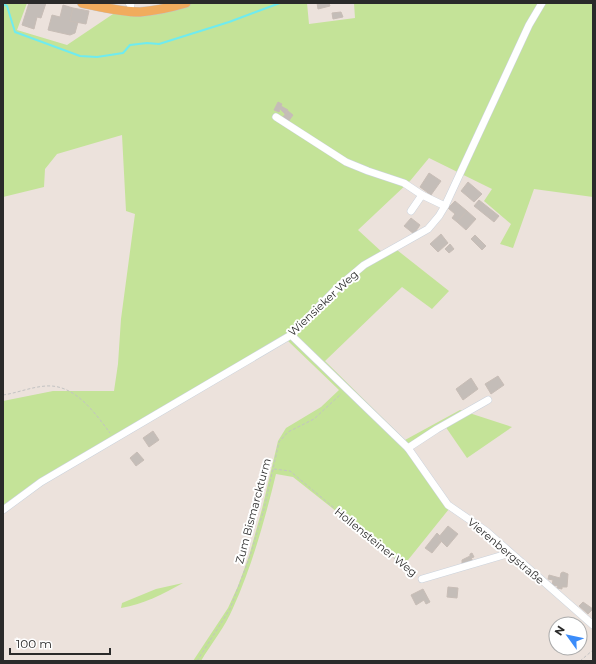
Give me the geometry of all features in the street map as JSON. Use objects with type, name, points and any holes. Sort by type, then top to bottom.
[{"type":"main road","points":[[82,3],[132,5],[141,12],[186,3]]},
{"type":"street","name":"Wiensieker Weg","points":[[3,510],[41,482],[115,440],[291,335],[338,287],[364,265],[428,229],[445,206],[529,25],[542,3]]},
{"type":"street","points":[[276,117],[346,162],[404,183],[422,195],[445,206]]},
{"type":"street","points":[[411,211],[422,195]]},
{"type":"street","name":"Vierenbergstraße","points":[[291,335],[348,388],[408,448],[448,505],[486,531],[593,625]]},
{"type":"street","points":[[408,448],[437,429],[488,400]]},
{"type":"street","name":"Hollensteiner Weg","points":[[422,579],[510,553]]},
{"type":"path","points":[[3,395],[46,386],[58,387],[77,395],[97,416],[115,440]]},
{"type":"path","name":"Zum Bismarckturm","points":[[197,661],[230,608],[250,556],[264,510],[280,442],[288,432],[314,419],[348,388]]},
{"type":"path","name":"Hollensteiner Weg","points":[[273,469],[290,471],[401,564],[422,579]]},
{"type":"path","points":[[580,661],[593,650]]},
{"type":"green space","points":[[3,3],[27,3],[17,30],[67,45],[116,12],[176,8],[193,3],[307,3],[309,24],[355,18],[354,3],[593,3],[593,197],[534,189],[513,248],[500,244],[511,224],[484,201],[492,189],[429,158],[410,181],[358,230],[383,253],[290,333],[3,507],[3,401],[53,391],[114,391],[118,364],[121,319],[135,214],[126,211],[122,135],[57,154],[45,169],[44,187],[3,197]]},
{"type":"green space","points":[[397,250],[449,291],[432,309],[402,287],[325,361],[405,440],[460,410],[512,427],[467,458],[445,426],[410,447],[449,509],[404,565],[293,477],[276,474],[258,542],[230,615],[201,661],[193,661],[228,608],[238,586],[249,556],[262,509],[278,441],[286,428],[321,407],[339,390],[288,341],[339,290],[363,269]]},
{"type":"green space","points":[[183,583],[161,595],[121,608],[122,603],[156,589]]},
{"type":"building","points":[[29,3],[46,3],[41,18],[37,17],[34,29],[22,25]]},
{"type":"building","points":[[317,3],[329,3],[330,6],[318,9]]},
{"type":"building","points":[[63,5],[73,8],[70,21],[78,22],[75,33],[70,35],[48,30],[52,15],[60,17]]},
{"type":"building","points":[[73,8],[89,11],[86,24],[70,21]]},
{"type":"building","points":[[341,12],[343,17],[333,19],[332,13]]},
{"type":"building","points":[[278,102],[282,104],[281,106],[288,110],[285,114],[280,109],[279,112],[274,110]]},
{"type":"building","points":[[288,111],[293,115],[288,122],[282,118]]},
{"type":"building","points":[[429,173],[441,181],[431,195],[420,187]]},
{"type":"building","points":[[468,182],[482,194],[474,202],[461,191]]},
{"type":"building","points":[[479,200],[499,216],[494,222],[474,206]]},
{"type":"building","points":[[455,201],[467,211],[457,222],[452,218],[455,214],[448,208]]},
{"type":"building","points":[[467,211],[476,219],[466,230],[457,222]]},
{"type":"building","points":[[411,218],[420,225],[414,234],[404,226]]},
{"type":"building","points":[[441,234],[448,243],[438,252],[430,244]]},
{"type":"building","points":[[475,235],[486,246],[482,250],[471,239]]},
{"type":"building","points":[[450,244],[454,249],[449,253],[445,249]]},
{"type":"building","points":[[498,376],[504,385],[491,394],[485,384]]},
{"type":"building","points":[[471,378],[478,389],[463,400],[456,389]]},
{"type":"building","points":[[153,431],[159,440],[149,447],[143,438]]},
{"type":"building","points":[[137,452],[144,460],[136,466],[130,458]]},
{"type":"building","points":[[448,526],[458,534],[447,547],[438,538]]},
{"type":"building","points":[[437,533],[440,536],[438,538],[441,542],[432,553],[425,548]]},
{"type":"building","points":[[472,553],[474,557],[471,558],[473,561],[462,565],[462,560],[470,556]]},
{"type":"building","points":[[563,572],[568,574],[567,587],[562,587],[562,589],[557,588],[558,586],[552,585],[553,580],[548,579],[549,575],[560,578],[561,573]]},
{"type":"building","points":[[448,587],[458,588],[457,598],[447,597]]},
{"type":"building","points":[[423,589],[430,602],[426,604],[424,600],[416,605],[411,595]]},
{"type":"building","points":[[583,602],[593,609],[588,614],[579,606]]},
{"type":"waterway","points":[[3,4],[7,6],[15,32],[80,56],[97,57],[123,53],[130,45],[147,43],[159,44],[229,22],[280,3]]}]
